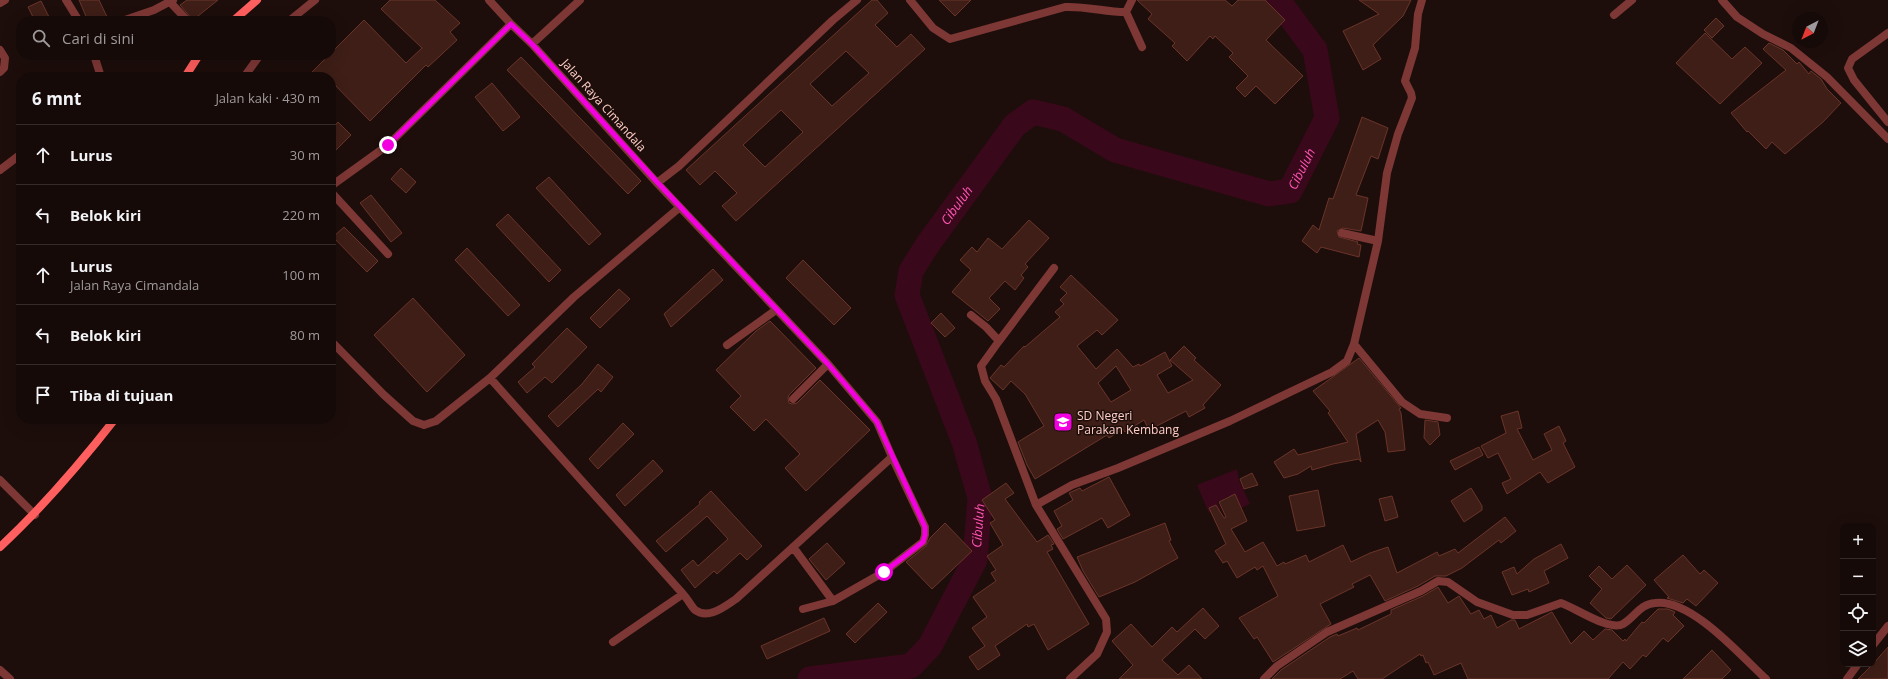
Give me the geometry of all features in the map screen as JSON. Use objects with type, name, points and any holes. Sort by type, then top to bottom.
[{"type":"street","points":[[0,3],[5,0]]},
{"type":"street","points":[[66,0],[76,16]]},
{"type":"street","points":[[238,16],[256,0]]},
{"type":"street","points":[[295,16],[315,0]]},
{"type":"street","name":"Jalan Raya Cimandala","points":[[489,0],[532,44],[680,207],[828,364],[877,422],[925,527],[923,542],[884,572],[833,601],[803,609]]},
{"type":"street","points":[[532,44],[580,0]]},
{"type":"street","points":[[657,182],[679,166],[833,20],[857,0]]},
{"type":"street","points":[[910,0],[933,28],[950,39],[1065,7],[1084,6],[1108,12],[1126,12]]},
{"type":"street","points":[[1126,12],[1132,0]]},
{"type":"street","points":[[1036,505],[1072,485],[1118,468],[1230,421],[1332,372],[1347,361],[1354,344],[1378,241],[1387,173],[1398,134],[1412,98],[1412,93],[1405,81],[1415,48],[1418,14],[1422,0]]},
{"type":"street","points":[[1614,15],[1632,0]]},
{"type":"street","points":[[1722,0],[1737,17],[1763,34],[1791,48],[1827,77],[1888,139]]},
{"type":"street","points":[[134,16],[170,1],[184,16]]},
{"type":"street","points":[[1126,12],[1142,47]]},
{"type":"street","points":[[336,182],[388,145],[511,24]]},
{"type":"street","points":[[1888,33],[1852,59],[1848,68],[1854,80],[1888,122]]},
{"type":"street","points":[[0,50],[5,58],[4,68],[0,72]]},
{"type":"street","points":[[95,60],[99,72]]},
{"type":"street","points":[[188,72],[197,60]]},
{"type":"street","points":[[248,72],[256,60]]},
{"type":"street","points":[[0,170],[16,158]]},
{"type":"street","points":[[336,197],[388,254]]},
{"type":"street","points":[[336,346],[384,395],[413,421],[424,425],[436,421],[490,378],[574,297],[680,207]]},
{"type":"street","points":[[1342,233],[1378,241]]},
{"type":"street","points":[[1054,268],[981,366],[985,381],[996,399],[1036,505],[1106,619],[1107,632],[1097,654],[1070,679]]},
{"type":"street","points":[[727,345],[776,310]]},
{"type":"street","points":[[971,315],[999,341]]},
{"type":"street","points":[[1354,344],[1402,402],[1420,414],[1447,418]]},
{"type":"street","points":[[793,399],[828,364]]},
{"type":"street","points":[[490,378],[683,594],[695,610],[706,613],[717,611],[736,599],[892,457]]},
{"type":"street","points":[[0,547],[35,514],[83,460],[111,424]]},
{"type":"street","points":[[0,480],[35,514]]},
{"type":"street","points":[[793,547],[833,601]]},
{"type":"street","points":[[1264,679],[1277,666],[1327,632],[1422,590],[1438,581],[1448,582],[1477,602],[1513,615],[1527,615],[1561,603],[1597,621],[1616,626],[1622,625],[1644,606],[1656,602],[1678,607],[1692,613],[1709,625],[1766,679]]},
{"type":"street","points":[[613,642],[683,594]]},
{"type":"street","points":[[1876,641],[1888,626]]},
{"type":"street","points":[[1847,679],[1856,667]]},
{"type":"street","points":[[0,670],[10,679]]},
{"type":"shaded area","points":[[1237,469],[1239,480],[1250,504],[1237,510],[1229,496],[1217,502],[1221,509],[1209,513],[1197,485]]},
{"type":"building","points":[[79,0],[99,0],[107,16],[86,16]]},
{"type":"building","points":[[187,0],[218,0],[198,16],[190,16],[180,5]]},
{"type":"building","points":[[390,0],[435,0],[460,23],[450,32],[457,40],[428,67],[426,65],[370,121],[336,86],[336,72],[312,72],[324,60],[336,60],[336,48],[364,20],[406,63],[422,48],[381,9]]},
{"type":"building","points":[[872,0],[877,0],[888,13],[875,25],[897,47],[911,34],[925,49],[736,221],[722,206],[737,193],[715,171],[700,185],[686,170]],"holes":[[[846,51],[869,73],[832,106],[810,84]],[[781,110],[803,132],[765,167],[743,145]]]},
{"type":"building","points":[[939,0],[971,0],[955,16]]},
{"type":"building","points":[[1137,0],[1225,0],[1232,6],[1238,0],[1265,0],[1285,20],[1266,40],[1303,76],[1275,104],[1256,86],[1245,97],[1236,88],[1248,76],[1229,57],[1233,53],[1215,36],[1213,39],[1210,36],[1187,61],[1172,46],[1175,43],[1148,19],[1152,14]]},
{"type":"building","points":[[1359,0],[1411,0],[1403,16],[1373,45],[1381,59],[1363,70],[1343,31],[1379,14]]},
{"type":"building","points":[[41,1],[48,16],[32,16],[28,7]]},
{"type":"building","points":[[1716,18],[1724,26],[1712,38],[1704,30]]},
{"type":"building","points":[[1705,33],[1732,59],[1745,47],[1762,63],[1720,104],[1676,63]]},
{"type":"building","points":[[1769,43],[1783,50],[1797,64],[1799,62],[1809,74],[1811,71],[1821,79],[1827,89],[1841,103],[1823,122],[1785,154],[1772,142],[1766,149],[1748,131],[1747,132],[1731,113],[1786,70],[1763,49]]},
{"type":"building","points":[[521,57],[641,181],[628,194],[507,70]]},
{"type":"building","points":[[492,83],[520,117],[503,131],[475,97]]},
{"type":"building","points":[[1362,117],[1388,128],[1378,159],[1371,156],[1356,195],[1368,198],[1361,231],[1343,228],[1337,231],[1339,237],[1358,242],[1357,244],[1361,245],[1359,257],[1321,247],[1317,253],[1302,241],[1313,225],[1319,230],[1329,198],[1333,199]]},
{"type":"building","points":[[338,122],[351,135],[336,150],[336,124]]},
{"type":"building","points":[[401,168],[416,182],[406,193],[391,179]]},
{"type":"building","points":[[549,177],[601,234],[589,245],[536,188]]},
{"type":"building","points":[[371,195],[402,233],[391,242],[360,203]]},
{"type":"building","points":[[508,214],[561,270],[549,282],[496,225]]},
{"type":"building","points":[[1029,220],[1049,238],[1025,264],[1028,267],[1021,275],[1024,278],[1015,290],[1005,281],[989,298],[1000,309],[988,321],[952,292],[971,270],[960,260],[972,247],[977,252],[988,238],[1002,249]]},
{"type":"building","points":[[344,227],[378,261],[367,272],[336,240],[336,234]]},
{"type":"building","points":[[467,248],[520,305],[508,316],[455,260]]},
{"type":"building","points":[[803,260],[851,308],[834,325],[786,278]]},
{"type":"building","points":[[713,269],[723,280],[671,327],[664,314]]},
{"type":"building","points":[[1071,275],[1118,320],[1102,335],[1097,330],[1077,346],[1096,369],[1117,349],[1133,367],[1139,364],[1140,366],[1165,352],[1172,366],[1157,375],[1168,393],[1193,380],[1170,360],[1184,346],[1196,358],[1194,360],[1221,385],[1203,405],[1205,408],[1189,417],[1186,411],[1149,430],[1144,420],[1125,432],[1123,429],[1109,438],[1107,435],[1035,479],[1027,465],[1018,442],[1044,426],[1025,394],[1011,381],[1003,390],[990,378],[1001,365],[1004,367],[1024,346],[1025,347],[1060,317],[1055,312],[1064,304],[1060,300],[1067,293],[1060,287]],"holes":[[[1116,366],[1131,390],[1111,402],[1098,383]]]},
{"type":"building","points":[[619,289],[630,299],[600,328],[590,318]]},
{"type":"building","points":[[413,298],[465,355],[427,392],[374,335]]},
{"type":"building","points":[[941,313],[955,328],[945,337],[931,323]]},
{"type":"building","points":[[770,321],[816,368],[789,395],[789,403],[797,403],[820,380],[870,430],[806,491],[785,468],[800,454],[766,419],[754,431],[730,407],[741,396],[716,370],[756,331]]},
{"type":"building","points":[[567,328],[587,347],[552,383],[545,377],[527,393],[518,382],[535,367],[532,364]]},
{"type":"building","points":[[1359,358],[1401,408],[1399,409],[1401,413],[1405,450],[1388,452],[1385,432],[1378,420],[1356,434],[1361,462],[1359,459],[1312,470],[1311,466],[1298,474],[1284,478],[1274,462],[1294,449],[1298,455],[1348,442],[1328,413],[1330,411],[1313,391]]},
{"type":"building","points":[[598,364],[613,377],[601,392],[598,389],[558,427],[548,416],[582,384]]},
{"type":"building","points":[[1518,411],[1522,428],[1517,429],[1533,460],[1552,450],[1544,434],[1559,426],[1566,441],[1563,443],[1575,467],[1548,483],[1540,472],[1507,494],[1502,483],[1511,479],[1498,453],[1488,458],[1481,446],[1506,433],[1501,416]]},
{"type":"building","points":[[1425,420],[1438,422],[1440,435],[1430,445],[1424,438]]},
{"type":"building","points":[[623,423],[634,434],[598,469],[589,459]]},
{"type":"building","points":[[1479,447],[1483,455],[1455,470],[1450,461]]},
{"type":"building","points":[[653,460],[663,471],[625,506],[616,495]]},
{"type":"building","points":[[1252,473],[1258,485],[1244,489],[1240,479]]},
{"type":"building","points":[[1109,477],[1130,515],[1108,528],[1102,518],[1063,539],[1057,529],[1062,526],[1054,511],[1073,500],[1069,493],[1080,488],[1082,491]]},
{"type":"building","points":[[1006,483],[1014,493],[1005,499],[1037,542],[1048,535],[1054,544],[1051,545],[1053,549],[1047,552],[1089,624],[1048,650],[1034,624],[1028,627],[1027,624],[995,646],[1000,655],[978,670],[969,657],[985,646],[972,628],[987,617],[973,597],[996,581],[991,573],[996,570],[987,556],[1003,545],[990,523],[995,520],[982,500]]},
{"type":"building","points":[[1471,488],[1482,506],[1482,510],[1464,522],[1451,501]]},
{"type":"building","points":[[1318,490],[1325,526],[1297,531],[1289,496]]},
{"type":"building","points":[[711,491],[762,546],[747,560],[740,553],[717,574],[714,571],[695,588],[681,570],[693,560],[698,566],[728,539],[707,516],[666,552],[656,541],[700,504],[699,502]]},
{"type":"building","points":[[1235,494],[1247,521],[1231,529],[1245,552],[1263,542],[1277,566],[1284,562],[1285,564],[1306,555],[1309,562],[1343,545],[1351,562],[1370,553],[1388,547],[1397,573],[1437,552],[1439,556],[1455,549],[1458,553],[1505,517],[1516,531],[1501,543],[1499,540],[1462,568],[1446,576],[1435,576],[1418,586],[1385,601],[1370,575],[1352,584],[1354,587],[1320,604],[1331,624],[1273,662],[1257,637],[1254,639],[1239,618],[1278,596],[1263,566],[1257,570],[1255,567],[1237,578],[1227,561],[1223,563],[1215,551],[1226,544],[1209,508],[1216,505],[1224,518],[1226,517],[1219,502]]},
{"type":"building","points":[[1392,496],[1398,517],[1385,521],[1379,499]]},
{"type":"building","points":[[945,523],[972,551],[932,589],[906,562],[926,546],[930,538]]},
{"type":"building","points":[[1165,523],[1171,540],[1169,541],[1178,558],[1135,582],[1099,597],[1083,571],[1077,557]]},
{"type":"building","points":[[827,543],[845,563],[826,580],[809,559]]},
{"type":"building","points":[[1561,544],[1568,558],[1544,571],[1549,583],[1529,592],[1528,589],[1512,595],[1502,572],[1514,567],[1517,574],[1534,559]]},
{"type":"building","points":[[1683,555],[1700,574],[1704,570],[1718,583],[1696,606],[1687,599],[1683,603],[1667,598],[1669,597],[1654,580]]},
{"type":"building","points":[[1627,565],[1646,585],[1611,619],[1606,618],[1590,603],[1602,589],[1589,576],[1599,566],[1612,579]]},
{"type":"building","points":[[1438,587],[1448,603],[1459,596],[1471,614],[1479,610],[1484,619],[1491,615],[1497,628],[1511,620],[1515,620],[1519,629],[1552,612],[1571,644],[1584,631],[1593,640],[1605,629],[1612,630],[1623,641],[1625,639],[1626,641],[1642,622],[1644,623],[1658,609],[1668,609],[1675,612],[1673,615],[1684,626],[1668,642],[1663,638],[1646,657],[1643,655],[1630,669],[1623,662],[1608,679],[1468,679],[1461,663],[1434,675],[1428,662],[1426,663],[1423,655],[1421,656],[1420,654],[1382,679],[1358,679],[1353,671],[1340,679],[1272,679],[1281,670],[1330,637],[1337,634],[1338,636],[1357,628],[1358,630],[1391,614],[1391,610],[1423,596]]},
{"type":"building","points":[[878,603],[887,612],[855,643],[846,634]]},
{"type":"building","points":[[1203,608],[1219,626],[1205,639],[1195,629],[1162,660],[1178,675],[1189,665],[1202,679],[1119,679],[1133,665],[1112,641],[1131,624],[1152,647],[1172,627],[1177,632]]},
{"type":"building","points":[[824,618],[830,631],[767,659],[761,646]]},
{"type":"building","points":[[1888,647],[1888,679],[1858,679],[1870,667],[1876,667],[1876,661]]},
{"type":"building","points":[[1712,650],[1731,670],[1722,679],[1683,679]]},
{"type":"waterway","name":"Cibuluh","points":[[810,679],[911,666],[930,646],[975,560],[980,498],[964,442],[907,295],[911,271],[928,244],[1015,125],[1033,112],[1063,119],[1115,150],[1269,194],[1290,191],[1327,118],[1315,50],[1278,0]]},
{"type":"place","name":"SD Negeri Parakan Kembang","points":[[1063,422]]},
{"type":"route","points":[[388,145],[511,24],[532,44],[726,257],[828,364],[877,422],[925,527],[923,542],[884,572]]}]
